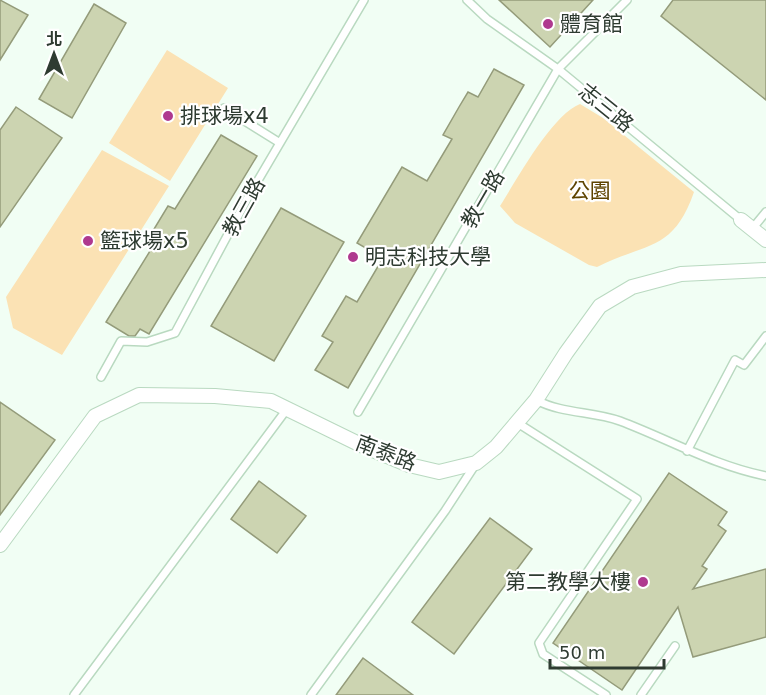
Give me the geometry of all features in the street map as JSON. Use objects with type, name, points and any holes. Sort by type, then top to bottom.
[{"type":"street","points":[[747,225],[766,240]]},
{"type":"street","name":"南泰路","points":[[0,545],[95,416],[139,395],[270,401],[409,465],[439,472],[476,463],[496,447],[536,400],[600,306],[632,287],[681,274],[766,270]]},
{"type":"lane","name":"教三路","points":[[101,376],[121,342],[147,342],[175,333],[280,143],[364,0]]},
{"type":"lane","name":"志三路","points":[[467,0],[487,19],[558,69],[747,225]]},
{"type":"lane","name":"教一路","points":[[358,412],[558,69],[627,0]]},
{"type":"lane","points":[[224,108],[280,143]]},
{"type":"lane","points":[[747,225],[766,212]]},
{"type":"lane","points":[[687,450],[735,360],[744,365],[766,336]]},
{"type":"lane","points":[[536,400],[556,410],[618,420],[687,450],[766,476]]},
{"type":"lane","points":[[74,695],[287,409]]},
{"type":"lane","points":[[516,422],[637,499],[539,643],[543,654],[606,695]]},
{"type":"lane","points":[[311,695],[445,511],[476,463]]},
{"type":"lane","points":[[641,695],[675,646]]},
{"type":"green space","name":"排球場x4","points":[[167,50],[228,88],[170,181],[109,143]]},
{"type":"green space","name":"公園","points":[[580,104],[603,118],[694,192],[677,226],[667,236],[656,243],[597,267],[589,265],[515,223],[500,206],[547,134],[569,110]]},
{"type":"green space","name":"籃球場x5","points":[[102,150],[169,186],[62,355],[13,328],[6,297]]},
{"type":"building","points":[[0,0],[28,15],[0,60]]},
{"type":"building","name":"體育館","points":[[499,0],[593,0],[550,47]]},
{"type":"building","points":[[673,0],[766,0],[766,100],[661,16]]},
{"type":"building","points":[[94,4],[126,23],[72,118],[39,99]]},
{"type":"building","points":[[494,69],[524,85],[348,388],[315,370],[333,342],[322,336],[346,296],[357,302],[383,258],[357,243],[402,167],[427,181],[452,139],[443,135],[459,107],[468,92],[478,97]]},
{"type":"building","points":[[16,107],[62,138],[0,227],[0,130]]},
{"type":"building","points":[[221,135],[257,156],[149,334],[140,329],[135,336],[129,336],[106,322],[155,243],[148,239],[168,206],[175,209]]},
{"type":"building","points":[[281,208],[344,242],[274,361],[211,326]]},
{"type":"building","points":[[0,402],[55,440],[0,515]]},
{"type":"building","name":"第二教學大樓","points":[[669,473],[727,512],[718,525],[726,531],[702,566],[707,569],[693,589],[766,569],[766,637],[693,657],[678,607],[622,690],[553,643]]},
{"type":"building","points":[[259,481],[306,516],[277,553],[231,519]]},
{"type":"building","points":[[490,518],[532,549],[454,654],[412,622]]},
{"type":"building","points":[[363,658],[413,695],[336,695]]},
{"type":"place","name":"體育館","points":[[548,24]]},
{"type":"place","name":"排球場x4","points":[[168,116]]},
{"type":"place","name":"籃球場x5","points":[[88,241]]},
{"type":"place","name":"明志科技大學","points":[[353,257]]},
{"type":"place","name":"第二教學大樓","points":[[643,582]]}]
